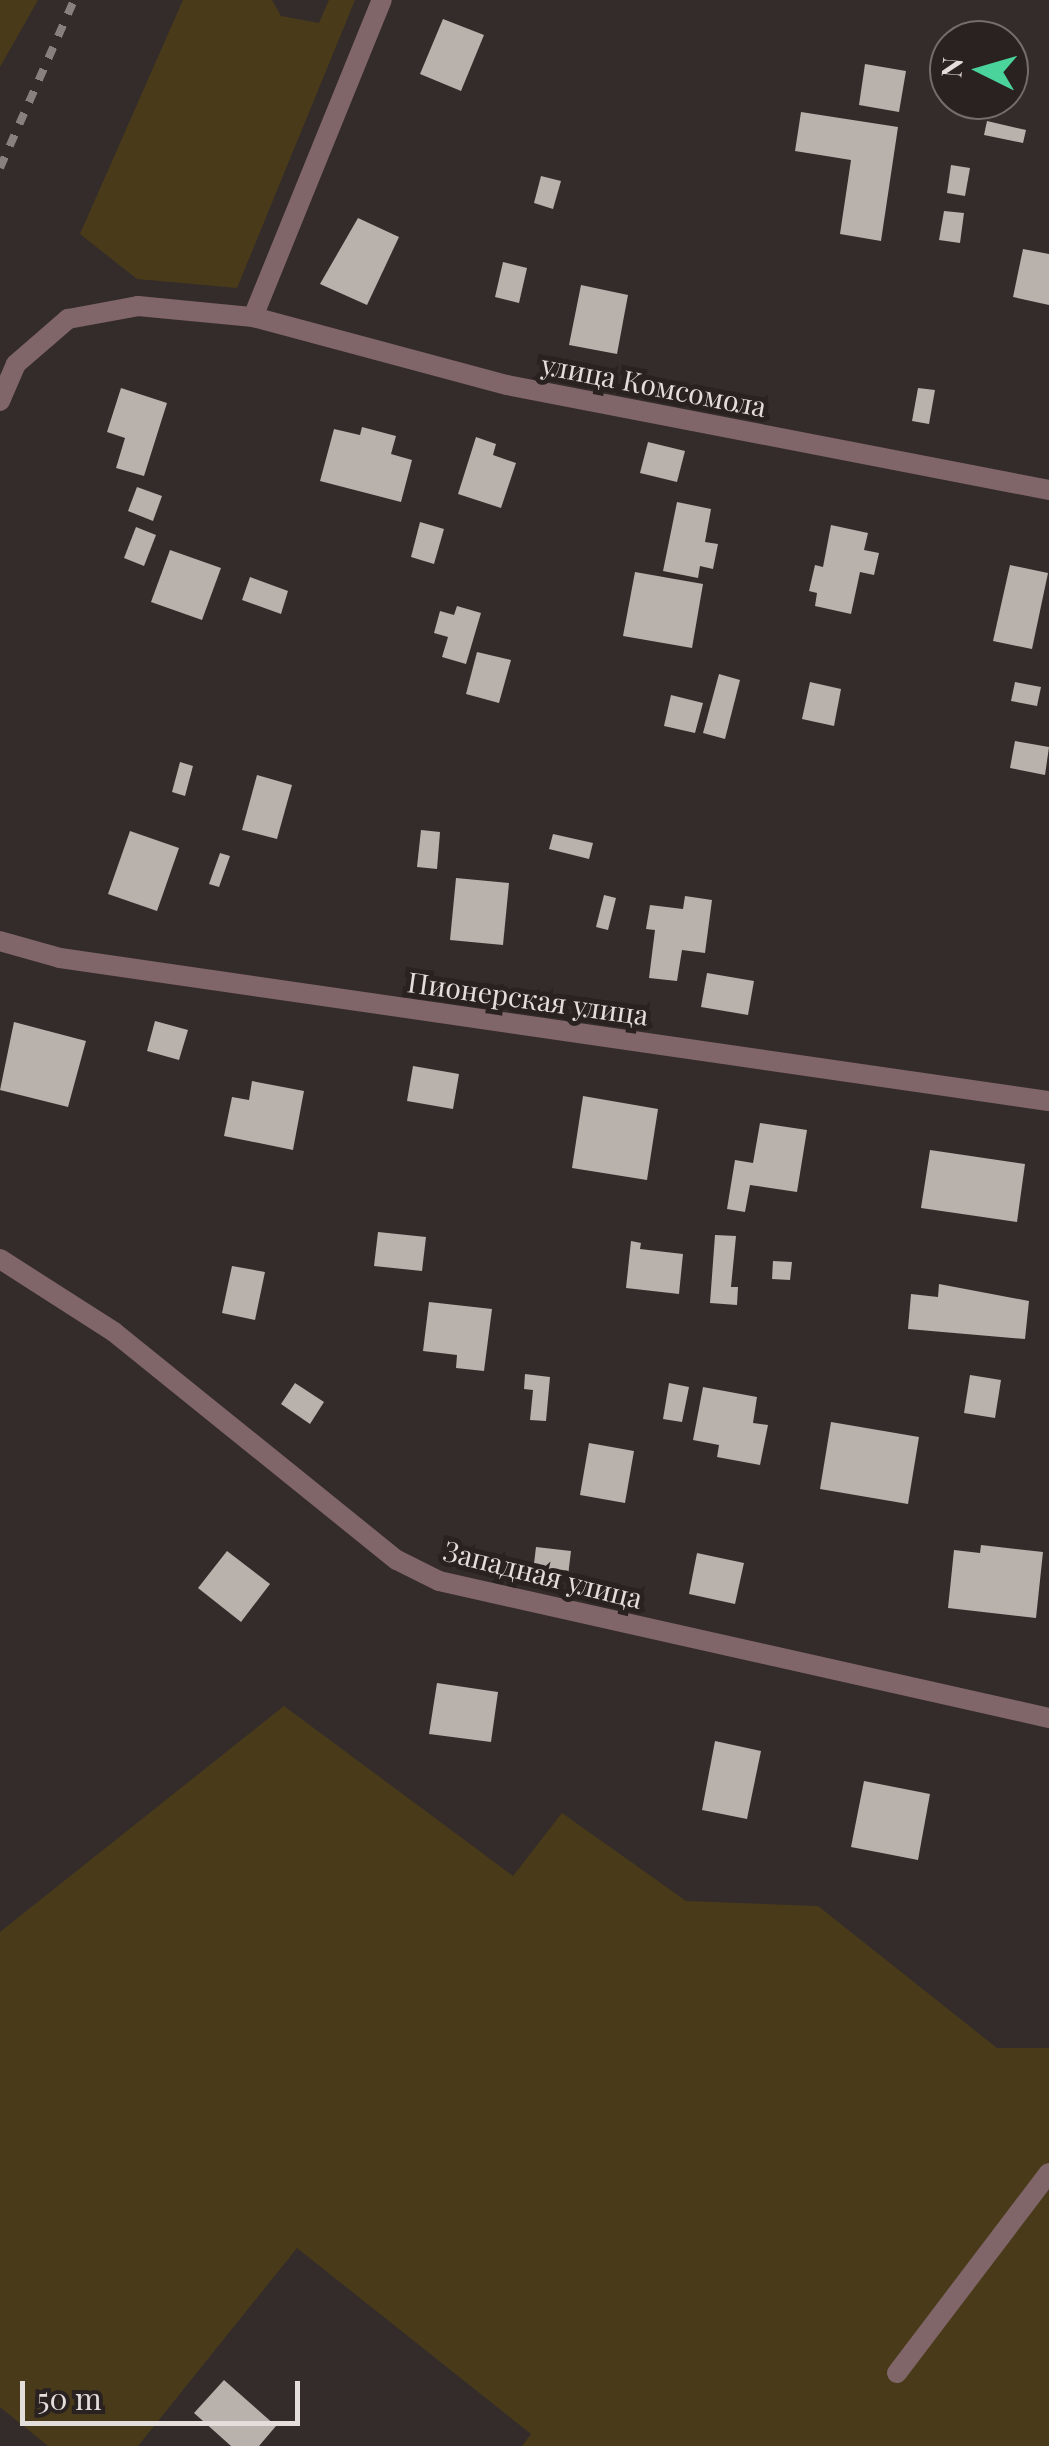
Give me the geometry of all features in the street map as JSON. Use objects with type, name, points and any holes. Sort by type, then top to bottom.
[{"type":"street","points":[[252,318],[382,0]]},
{"type":"street","name":"улица Комсомола","points":[[0,402],[16,364],[68,319],[138,306],[252,318],[507,384],[1049,490]]},
{"type":"street","name":"Пионерская улица","points":[[0,941],[60,958],[1049,1101]]},
{"type":"street","name":"Западная улица","points":[[0,1259],[114,1332],[397,1560],[439,1581],[1049,1718]]},
{"type":"street","points":[[897,2372],[1049,2173]]},
{"type":"shaded area","points":[[0,0],[38,0],[0,67]]},
{"type":"shaded area","points":[[183,0],[272,0],[281,16],[319,23],[329,0],[355,0],[237,288],[137,279],[80,234]]},
{"type":"shaded area","points":[[284,1706],[513,1876],[562,1813],[686,1901],[818,1906],[997,2048],[1049,2048],[1049,2446],[522,2446],[531,2434],[297,2248],[138,2446],[48,2446],[0,2407],[0,1932]]},
{"type":"building","points":[[443,19],[484,35],[461,91],[420,74]]},
{"type":"building","points":[[865,64],[906,71],[899,112],[859,105]]},
{"type":"building","points":[[801,112],[898,127],[881,241],[840,234],[851,160],[795,151]]},
{"type":"building","points":[[987,121],[1026,130],[1023,143],[984,135]]},
{"type":"building","points":[[951,165],[970,168],[965,196],[947,193]]},
{"type":"building","points":[[541,176],[561,181],[553,209],[534,203]]},
{"type":"building","points":[[944,211],[964,213],[960,243],[939,240]]},
{"type":"building","points":[[358,218],[399,237],[367,305],[320,284]]},
{"type":"building","points":[[1023,249],[1049,254],[1049,305],[1013,297]]},
{"type":"building","points":[[503,262],[527,268],[519,303],[495,297]]},
{"type":"building","points":[[581,285],[628,295],[617,354],[569,345]]},
{"type":"building","points":[[121,388],[167,403],[144,476],[116,468],[125,438],[107,432]]},
{"type":"building","points":[[918,388],[935,390],[929,424],[912,421]]},
{"type":"building","points":[[362,427],[396,436],[391,454],[412,460],[401,502],[320,481],[334,429],[360,435]]},
{"type":"building","points":[[476,437],[496,444],[493,455],[516,463],[501,508],[458,494]]},
{"type":"building","points":[[648,442],[685,451],[677,482],[640,473]]},
{"type":"building","points":[[137,487],[162,496],[153,521],[128,511]]},
{"type":"building","points":[[677,502],[711,509],[705,542],[718,544],[713,569],[700,566],[698,578],[663,571]]},
{"type":"building","points":[[420,522],[444,529],[434,564],[411,557]]},
{"type":"building","points":[[831,525],[868,533],[864,550],[879,553],[874,575],[860,572],[851,614],[815,606],[817,593],[809,591],[815,565],[823,567]]},
{"type":"building","points":[[136,527],[156,535],[144,566],[124,558]]},
{"type":"building","points":[[170,550],[221,568],[202,620],[151,602]]},
{"type":"building","points":[[1010,565],[1048,573],[1032,649],[993,641]]},
{"type":"building","points":[[635,572],[703,584],[692,648],[623,636]]},
{"type":"building","points":[[250,577],[288,591],[281,614],[242,600]]},
{"type":"building","points":[[457,606],[481,613],[466,664],[442,657],[448,637],[434,633],[440,611],[454,615]]},
{"type":"building","points":[[477,652],[511,660],[499,703],[466,694]]},
{"type":"building","points":[[719,674],[740,680],[725,739],[703,733]]},
{"type":"building","points":[[810,682],[841,689],[834,726],[802,719]]},
{"type":"building","points":[[1015,682],[1041,687],[1037,706],[1011,701]]},
{"type":"building","points":[[671,695],[703,703],[695,733],[664,726]]},
{"type":"building","points":[[1015,741],[1049,747],[1045,775],[1010,768]]},
{"type":"building","points":[[180,762],[193,766],[185,796],[172,792]]},
{"type":"building","points":[[257,775],[292,785],[277,839],[242,830]]},
{"type":"building","points":[[421,830],[440,832],[437,869],[417,867]]},
{"type":"building","points":[[130,831],[179,848],[157,911],[108,894]]},
{"type":"building","points":[[553,834],[593,843],[589,859],[549,849]]},
{"type":"building","points":[[220,853],[230,856],[219,887],[209,884]]},
{"type":"building","points":[[456,878],[509,883],[503,945],[450,940]]},
{"type":"building","points":[[604,895],[616,898],[608,930],[596,927]]},
{"type":"building","points":[[685,896],[712,900],[705,953],[682,950],[677,981],[649,978],[655,930],[646,929],[650,905],[683,909]]},
{"type":"building","points":[[707,973],[754,981],[748,1015],[701,1007]]},
{"type":"building","points":[[155,1021],[188,1030],[179,1060],[147,1051]]},
{"type":"building","points":[[14,1022],[86,1041],[68,1107],[0,1090]]},
{"type":"building","points":[[413,1066],[459,1074],[453,1109],[407,1101]]},
{"type":"building","points":[[252,1081],[304,1091],[293,1150],[224,1136],[232,1097],[249,1100]]},
{"type":"building","points":[[583,1096],[658,1109],[647,1180],[572,1168]]},
{"type":"building","points":[[760,1123],[807,1130],[797,1192],[750,1185],[745,1212],[727,1209],[735,1160],[753,1163]]},
{"type":"building","points":[[930,1150],[1025,1164],[1017,1222],[921,1208]]},
{"type":"building","points":[[378,1232],[426,1237],[422,1271],[374,1266]]},
{"type":"building","points":[[715,1235],[736,1236],[731,1287],[738,1287],[737,1305],[710,1303]]},
{"type":"building","points":[[631,1241],[641,1243],[640,1249],[683,1254],[679,1294],[626,1288]]},
{"type":"building","points":[[773,1261],[792,1262],[790,1280],[772,1279]]},
{"type":"building","points":[[232,1266],[265,1272],[255,1320],[222,1313]]},
{"type":"building","points":[[939,1284],[1029,1301],[1025,1339],[908,1329],[911,1294],[938,1297]]},
{"type":"building","points":[[429,1302],[492,1309],[484,1371],[456,1368],[457,1355],[423,1351]]},
{"type":"building","points":[[525,1374],[550,1377],[546,1421],[530,1420],[533,1390],[524,1389]]},
{"type":"building","points":[[970,1375],[1001,1380],[995,1418],[964,1413]]},
{"type":"building","points":[[295,1383],[324,1402],[310,1424],[281,1404]]},
{"type":"building","points":[[669,1383],[689,1387],[682,1422],[663,1419]]},
{"type":"building","points":[[703,1387],[757,1397],[753,1423],[768,1425],[760,1465],[717,1457],[719,1445],[693,1440]]},
{"type":"building","points":[[831,1422],[919,1437],[908,1504],[820,1489]]},
{"type":"building","points":[[589,1443],[634,1451],[625,1503],[580,1495]]},
{"type":"building","points":[[981,1545],[1043,1552],[1036,1618],[948,1608],[954,1550],[980,1553]]},
{"type":"building","points":[[536,1547],[571,1551],[568,1576],[533,1572]]},
{"type":"building","points":[[227,1551],[270,1584],[241,1622],[198,1588]]},
{"type":"building","points":[[697,1553],[744,1563],[735,1604],[689,1594]]},
{"type":"building","points":[[437,1683],[498,1692],[491,1742],[429,1734]]},
{"type":"building","points":[[715,1741],[761,1751],[747,1819],[702,1810]]},
{"type":"building","points":[[864,1781],[930,1794],[918,1860],[851,1847]]},
{"type":"building","points":[[224,2380],[276,2426],[259,2446],[231,2446],[194,2413]]},
{"type":"railway","points":[[0,168],[74,0]]}]
